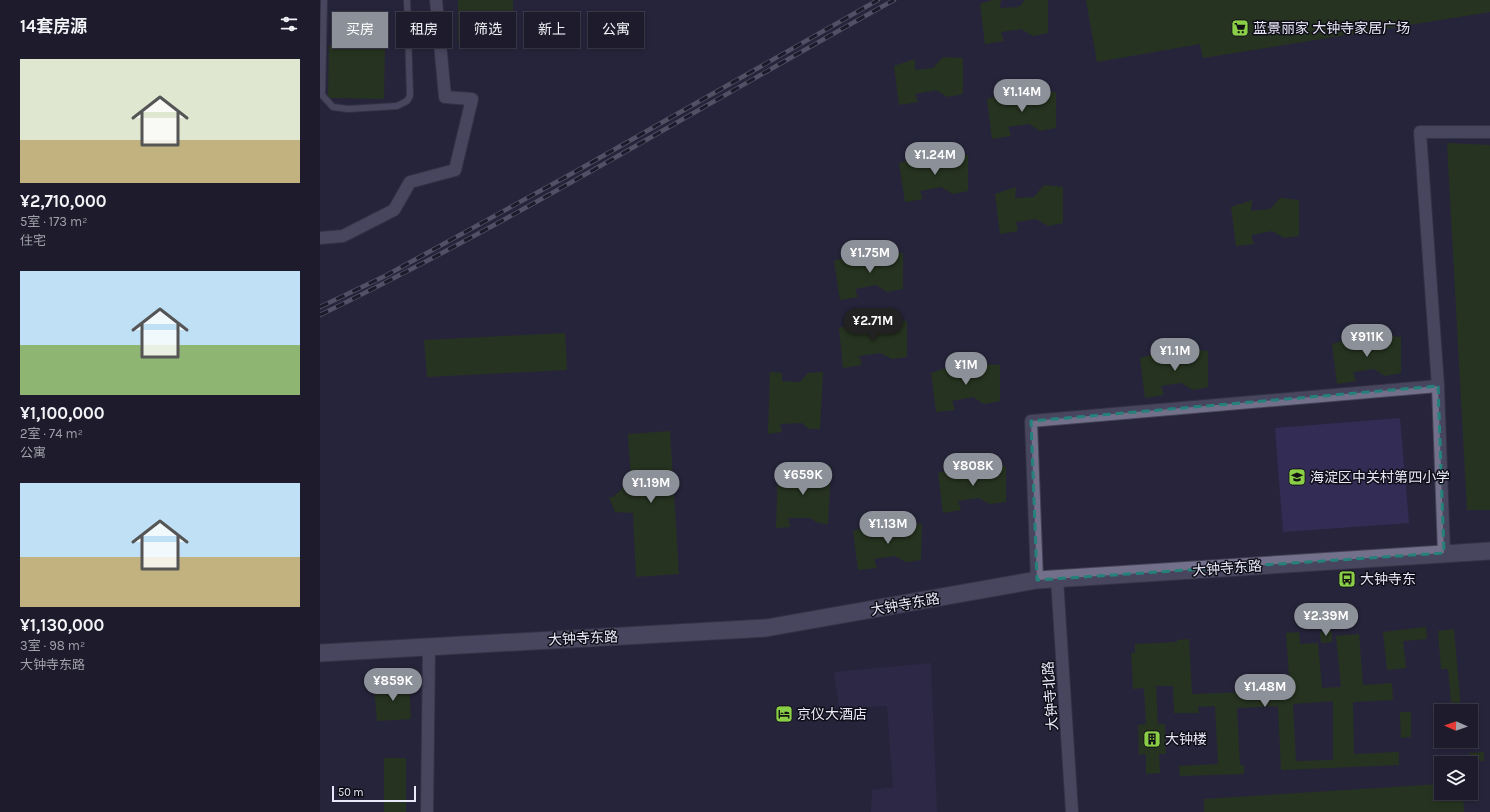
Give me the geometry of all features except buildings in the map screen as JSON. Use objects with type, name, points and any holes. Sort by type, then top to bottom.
[{"type":"street","points":[[320,238],[343,236],[394,210],[410,182],[455,170],[472,99],[445,97],[436,0]]},
{"type":"street","points":[[1444,553],[1438,386],[1420,132],[1490,132]]},
{"type":"street","points":[[1037,580],[1030,421],[1438,386]]},
{"type":"street","name":"大钟寺东路","points":[[320,653],[766,628],[1037,580],[1490,551]]},
{"type":"street","name":"大钟寺北路","points":[[1057,579],[1072,812]]},
{"type":"street","points":[[427,812],[429,647]]},
{"type":"lane","points":[[324,0],[322,95],[333,106],[348,109],[396,106],[407,100],[410,96],[407,0]]},
{"type":"highlighted area","points":[[1438,386],[1444,553],[1037,580],[1031,421]]},
{"type":"shaded area","points":[[1400,418],[1409,523],[1283,532],[1275,428]]},
{"type":"shaded area","points":[[931,663],[937,812],[871,812],[872,790],[893,787],[887,706],[839,708],[834,672]]},
{"type":"railway","points":[[320,307],[385,276],[571,174],[878,0]]},
{"type":"railway","points":[[320,315],[466,240],[894,0]]},
{"type":"place","name":"蓝景丽家 大钟寺家居广场","points":[[1240,28]]},
{"type":"place","name":"海淀区中关村第四小学","points":[[1297,477]]},
{"type":"place","name":"大钟寺东","points":[[1347,579]]},
{"type":"place","name":"京仪大酒店","points":[[784,714]]},
{"type":"place","name":"大钟楼","points":[[1152,739]]}]
